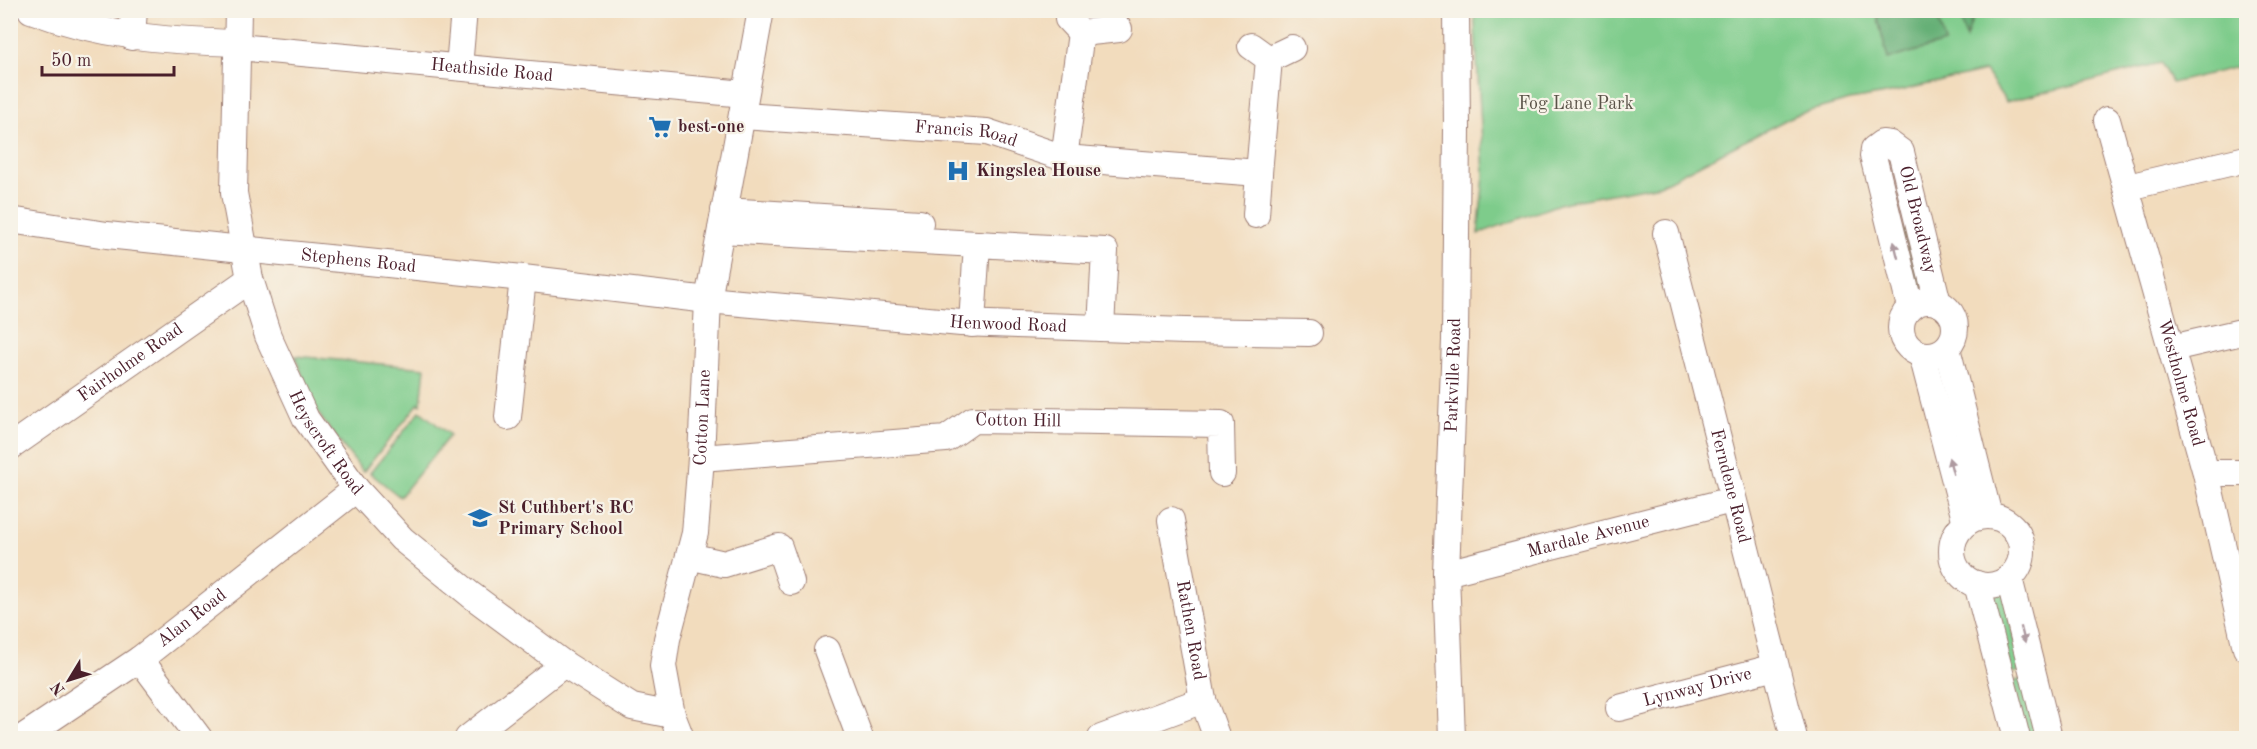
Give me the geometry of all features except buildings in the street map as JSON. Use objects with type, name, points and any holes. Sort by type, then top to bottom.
[{"type":"street","name":"Heathside Road","points":[[31,10],[88,29],[132,37],[459,67],[744,105]]},
{"type":"street","points":[[132,37],[134,10]]},
{"type":"street","name":"Heyscroft Road","points":[[238,10],[234,193],[250,279],[268,336],[306,419],[356,489],[402,539],[471,595],[564,664],[632,707],[676,727]]},
{"type":"street","points":[[459,67],[464,10]]},
{"type":"street","name":"Cotton Lane","points":[[676,727],[663,666],[667,639],[694,532],[701,458],[708,300],[761,10]]},
{"type":"street","name":"Parkville Road","points":[[1452,738],[1446,573],[1455,340],[1456,10]]},
{"type":"street","points":[[1064,158],[1074,26],[1119,29]]},
{"type":"street","points":[[1256,215],[1260,52],[1292,48]]},
{"type":"street","name":"Francis Road","points":[[744,105],[987,132],[1064,158],[1258,173]]},
{"type":"street","name":"Westholme Road","points":[[2107,120],[2128,187],[2206,473],[2247,648]]},
{"type":"street","name":"Old Broadway","points":[[1938,303],[1901,152],[1890,144],[1882,143],[1874,149],[1872,156],[1911,307],[1924,301],[1938,303],[1952,315],[1955,323],[1955,332],[1947,348],[1977,519]]},
{"type":"street","points":[[2128,187],[2247,159]]},
{"type":"street","name":"Stephens Road","points":[[10,220],[106,235],[524,278],[708,300]]},
{"type":"street","points":[[723,221],[920,223]]},
{"type":"street","points":[[723,221],[977,244],[1105,251],[1101,328]]},
{"type":"street","name":"Ferndene Road","points":[[1666,233],[1794,738]]},
{"type":"street","points":[[972,324],[977,244]]},
{"type":"street","points":[[508,417],[524,278]]},
{"type":"street","name":"Fairholme Road","points":[[10,447],[250,279]]},
{"type":"street","name":"Henwood Road","points":[[708,300],[972,324],[1309,333]]},
{"type":"street","points":[[1911,307],[1902,320],[1901,336],[1910,349],[1922,355],[1933,355],[1947,348]]},
{"type":"street","points":[[2172,348],[2247,331]]},
{"type":"street","points":[[1922,355],[1977,519]]},
{"type":"street","name":"Cotton Hill","points":[[701,458],[946,439],[973,420],[1179,422],[1221,424],[1222,473]]},
{"type":"street","points":[[2206,473],[2247,473]]},
{"type":"street","name":"Alan Road","points":[[22,738],[140,659],[356,489]]},
{"type":"street","name":"Mardale Avenue","points":[[1446,573],[1732,500]]},
{"type":"street","points":[[2000,518],[2018,533],[2022,544],[2022,556],[2018,567],[2009,578],[1995,585],[1977,584],[1962,574],[1953,559],[1952,547],[1956,535],[1977,519],[2000,518]]},
{"type":"street","name":"Rathen Road","points":[[1171,520],[1203,700],[1217,738]]},
{"type":"street","points":[[689,555],[724,564],[779,548],[791,582]]},
{"type":"street","points":[[2009,578],[2049,738]]},
{"type":"street","points":[[1977,584],[2017,738]]},
{"type":"street","points":[[827,650],[860,738]]},
{"type":"street","points":[[140,659],[199,738]]},
{"type":"street","points":[[468,738],[564,664]]},
{"type":"street","name":"Lynway Drive","points":[[1619,708],[1775,667]]},
{"type":"street","points":[[1101,738],[1203,700]]},
{"type":"green space","name":"Fog Lane Park","points":[[1474,11],[2246,11],[2246,65],[2172,83],[2160,63],[2006,102],[1985,71],[1850,100],[1795,115],[1660,185],[1562,203],[1478,234],[1484,175]]},
{"type":"green space","points":[[1876,11],[1936,11],[1945,43],[1888,59]]},
{"type":"green space","points":[[1958,11],[1975,11],[1966,38]]},
{"type":"green space","points":[[1910,226],[1929,296],[1916,297],[1898,229]]},
{"type":"green space","points":[[295,356],[425,368],[421,405],[419,403],[363,472],[322,419]]},
{"type":"green space","points":[[420,411],[450,435],[400,497],[370,473]]},
{"type":"green space","points":[[2002,586],[2023,671],[2011,673],[1990,590]]},
{"type":"green space","points":[[2025,678],[2040,738],[2027,738],[2013,682]]},
{"type":"place","name":"best-one","points":[[660,127]]},
{"type":"place","name":"Kingslea House","points":[[958,171]]},
{"type":"place","name":"St Cuthbert's RC Primary School","points":[[480,518]]}]
